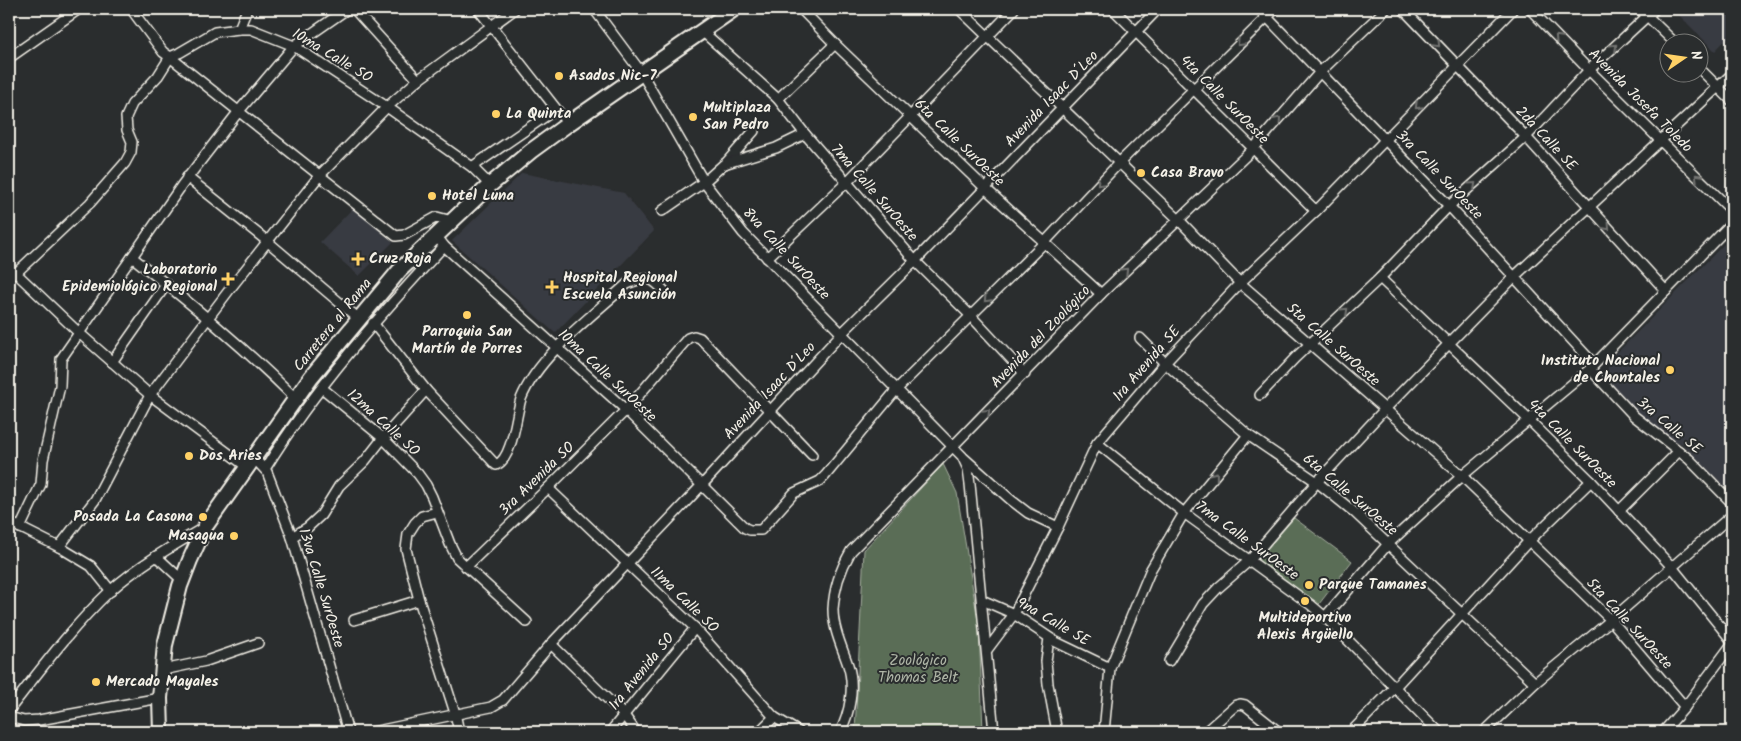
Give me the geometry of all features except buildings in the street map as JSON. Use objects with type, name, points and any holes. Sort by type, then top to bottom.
[{"type":"highway","name":"Carretera al Rama","points":[[161,732],[160,698],[165,645],[182,580],[205,527],[312,377],[399,271],[440,241],[452,221],[490,185],[531,151],[568,124],[734,9]]},
{"type":"street","points":[[9,58],[79,9]]},
{"type":"street","points":[[131,9],[164,52],[396,236],[404,235],[437,217],[452,221]]},
{"type":"street","points":[[239,29],[247,9]]},
{"type":"street","points":[[20,528],[41,484],[43,460],[60,386],[61,359],[78,332],[187,177],[239,110],[294,46],[347,9]]},
{"type":"street","points":[[354,9],[418,80]]},
{"type":"street","points":[[478,9],[568,124]]},
{"type":"street","points":[[59,547],[95,500],[150,395],[319,176],[387,107],[418,80],[515,9]]},
{"type":"street","name":"8va Calle SurOeste","points":[[594,9],[642,72],[704,182],[744,234],[952,447],[1028,514],[1058,527]]},
{"type":"street","name":"6ta Calle SurOeste","points":[[801,9],[985,188],[1101,294]]},
{"type":"street","name":"5ta Calle SurOeste","points":[[959,9],[1178,219],[1240,283],[1462,476],[1610,620],[1686,707]]},
{"type":"street","points":[[767,258],[847,182],[1014,9]]},
{"type":"street","name":"4ta Calle SurOeste","points":[[1113,9],[1316,211]]},
{"type":"street","name":"Avenida Isaac D´Leo","points":[[372,732],[498,704],[503,700],[551,644],[702,485],[842,333],[915,261],[1158,9]]},
{"type":"street","name":"3ra Calle SurOeste","points":[[1259,9],[1515,276],[1592,366]]},
{"type":"street","points":[[897,389],[1044,243],[1119,163],[1274,9]]},
{"type":"street","name":"Avenida del Zoológico","points":[[840,732],[846,718],[851,694],[849,667],[837,635],[834,610],[838,574],[851,551],[1101,294],[1253,148],[1320,72],[1386,9]]},
{"type":"street","name":"2da Calle SE","points":[[1403,9],[1526,137],[1666,291]]},
{"type":"street","name":"1ra Avenida SE","points":[[987,650],[1014,614],[1058,527],[1096,443],[1165,363],[1240,283],[1316,211],[1513,9]]},
{"type":"street","name":"Avenida Josefa Toledo","points":[[1530,9],[1732,211]]},
{"type":"street","points":[[1640,9],[1664,32]]},
{"type":"street","points":[[1260,395],[1285,368],[1380,278],[1449,206],[1526,137],[1589,70],[1655,9]]},
{"type":"street","name":"10ma Calle SO","points":[[170,57],[215,32],[239,29],[251,29],[294,46],[387,107],[472,167],[490,185]]},
{"type":"street","name":"7ma Calle SurOeste","points":[[702,31],[778,99],[805,134],[915,261],[970,315],[1025,374]]},
{"type":"street","points":[[778,99],[835,44]]},
{"type":"street","name":"13va Calle SurOeste","points":[[170,57],[158,76],[132,104],[126,117],[127,130],[132,142],[131,152],[125,163],[90,203],[16,273],[78,332],[150,395],[250,462],[265,469],[292,537],[348,732]]},
{"type":"street","points":[[1169,661],[1203,604],[1250,560],[1317,482],[1386,408],[1515,276],[1732,74]]},
{"type":"street","points":[[1708,77],[1732,101]]},
{"type":"street","points":[[472,167],[556,109]]},
{"type":"street","points":[[662,211],[704,182],[724,164],[754,131]]},
{"type":"street","points":[[724,164],[776,148],[805,134]]},
{"type":"street","points":[[187,177],[267,241],[359,319]]},
{"type":"street","points":[[1325,617],[1388,544],[1462,476],[1592,366],[1732,223]]},
{"type":"street","points":[[265,469],[285,436],[440,241]]},
{"type":"street","name":"10ma Calle SurOeste","points":[[440,241],[626,410],[750,530],[760,530],[794,493],[814,484],[825,476],[897,389]]},
{"type":"street","points":[[132,257],[208,318],[262,365],[296,399]]},
{"type":"street","name":"4ta Calle SurOeste","points":[[1380,278],[1591,481],[1672,567],[1732,642]]},
{"type":"street","points":[[373,323],[426,390],[494,465],[498,465],[502,462],[515,432],[518,408],[526,388],[557,348],[627,284],[638,279],[648,279],[655,281],[666,293]]},
{"type":"street","points":[[112,362],[166,285]]},
{"type":"street","name":"3ra Avenida SO","points":[[466,567],[626,410],[688,338],[694,336],[700,338],[771,410]]},
{"type":"street","name":"6ta Calle SurOeste","points":[[1140,338],[1165,363],[1248,435],[1317,482],[1354,512],[1535,683]]},
{"type":"street","name":"3ra Calle SE","points":[[1592,366],[1634,416],[1689,459],[1732,503]]},
{"type":"street","name":"12ma Calle SO","points":[[322,388],[383,438],[418,474],[426,485],[457,558],[527,622]]},
{"type":"street","points":[[292,537],[308,527],[321,515],[339,486],[365,461],[426,390]]},
{"type":"street","points":[[771,410],[812,455]]},
{"type":"street","points":[[1104,732],[1110,668],[1150,569],[1184,513],[1248,435]]},
{"type":"street","name":"7ma Calle SurOeste","points":[[1096,443],[1184,513],[1325,617],[1439,732]]},
{"type":"street","points":[[1620,511],[1679,451]]},
{"type":"street","points":[[962,456],[968,469],[970,484],[994,732]]},
{"type":"street","points":[[1351,732],[1395,687],[1528,542],[1591,481]]},
{"type":"street","name":"11ma Calle SO","points":[[548,488],[695,628],[774,717],[798,732]]},
{"type":"street","points":[[437,512],[422,516],[415,523],[408,534],[406,549],[419,600],[455,713],[459,732]]},
{"type":"street","points":[[1484,732],[1535,683],[1732,515]]},
{"type":"street","points":[[9,522],[59,547],[91,566],[111,591]]},
{"type":"street","points":[[9,710],[61,644],[111,591],[156,556],[205,527]]},
{"type":"street","points":[[156,556],[182,580]]},
{"type":"street","points":[[354,620],[419,600]]},
{"type":"street","name":"9na Calle SE","points":[[982,600],[1014,614],[1049,638],[1110,668]]},
{"type":"street","name":"1ra Avenida SO","points":[[610,732],[695,628]]},
{"type":"street","points":[[1049,638],[1046,661],[1048,684],[1057,732]]},
{"type":"street","points":[[1663,732],[1686,707],[1732,642]]},
{"type":"street","points":[[162,670],[206,661],[258,643]]},
{"type":"street","points":[[551,644],[624,715],[636,732]]},
{"type":"street","points":[[9,717],[24,721],[39,720],[160,698]]},
{"type":"street","points":[[1205,732],[1236,705],[1240,704],[1246,705],[1280,732]]},
{"type":"street","points":[[759,732],[774,717]]},
{"type":"shaded area","points":[[1673,9],[1732,9],[1732,33],[1715,51],[1708,44],[1708,32],[1696,32]]},
{"type":"shaded area","name":"Hospital Regional Escuela Asunción","points":[[522,173],[624,193],[654,231],[555,333],[452,241]]},
{"type":"shaded area","name":"Cruz Roja","points":[[353,208],[393,242],[359,276],[320,242]]},
{"type":"shaded area","name":"Instituto Nacional de Chontales","points":[[1732,236],[1732,494],[1683,444],[1672,440],[1643,419],[1605,380],[1610,360]]},
{"type":"green space","name":"Zoológico Thomas Belt","points":[[943,464],[957,493],[979,627],[983,732],[855,732],[864,550]]},
{"type":"green space","name":"Parque Tamanes","points":[[1294,518],[1352,561],[1316,608],[1255,562]]},
{"type":"place","name":"Asados Nic-7","points":[[559,76]]},
{"type":"place","name":"La Quinta","points":[[496,114]]},
{"type":"place","name":"Multiplaza San Pedro","points":[[693,117]]},
{"type":"place","name":"Casa Bravo","points":[[1141,173]]},
{"type":"place","name":"Hotel Luna","points":[[432,196]]},
{"type":"place","name":"Cruz Roja","points":[[358,259]]},
{"type":"place","name":"Laboratorio Epidemiológico Regional","points":[[228,279]]},
{"type":"place","name":"Hospital Regional Escuela Asunción","points":[[552,287]]},
{"type":"place","name":"Parroquia San Martín de Porres","points":[[467,315]]},
{"type":"place","name":"Instituto Nacional de Chontales","points":[[1670,370]]},
{"type":"place","name":"Dos Aries","points":[[189,456]]},
{"type":"place","name":"Posada La Casona","points":[[203,517]]},
{"type":"place","name":"Masagua","points":[[234,536]]},
{"type":"place","name":"Parque Tamanes","points":[[1309,585]]},
{"type":"place","name":"Multideportivo Alexis Argüello","points":[[1305,601]]},
{"type":"place","name":"Mercado Mayales","points":[[96,682]]}]
